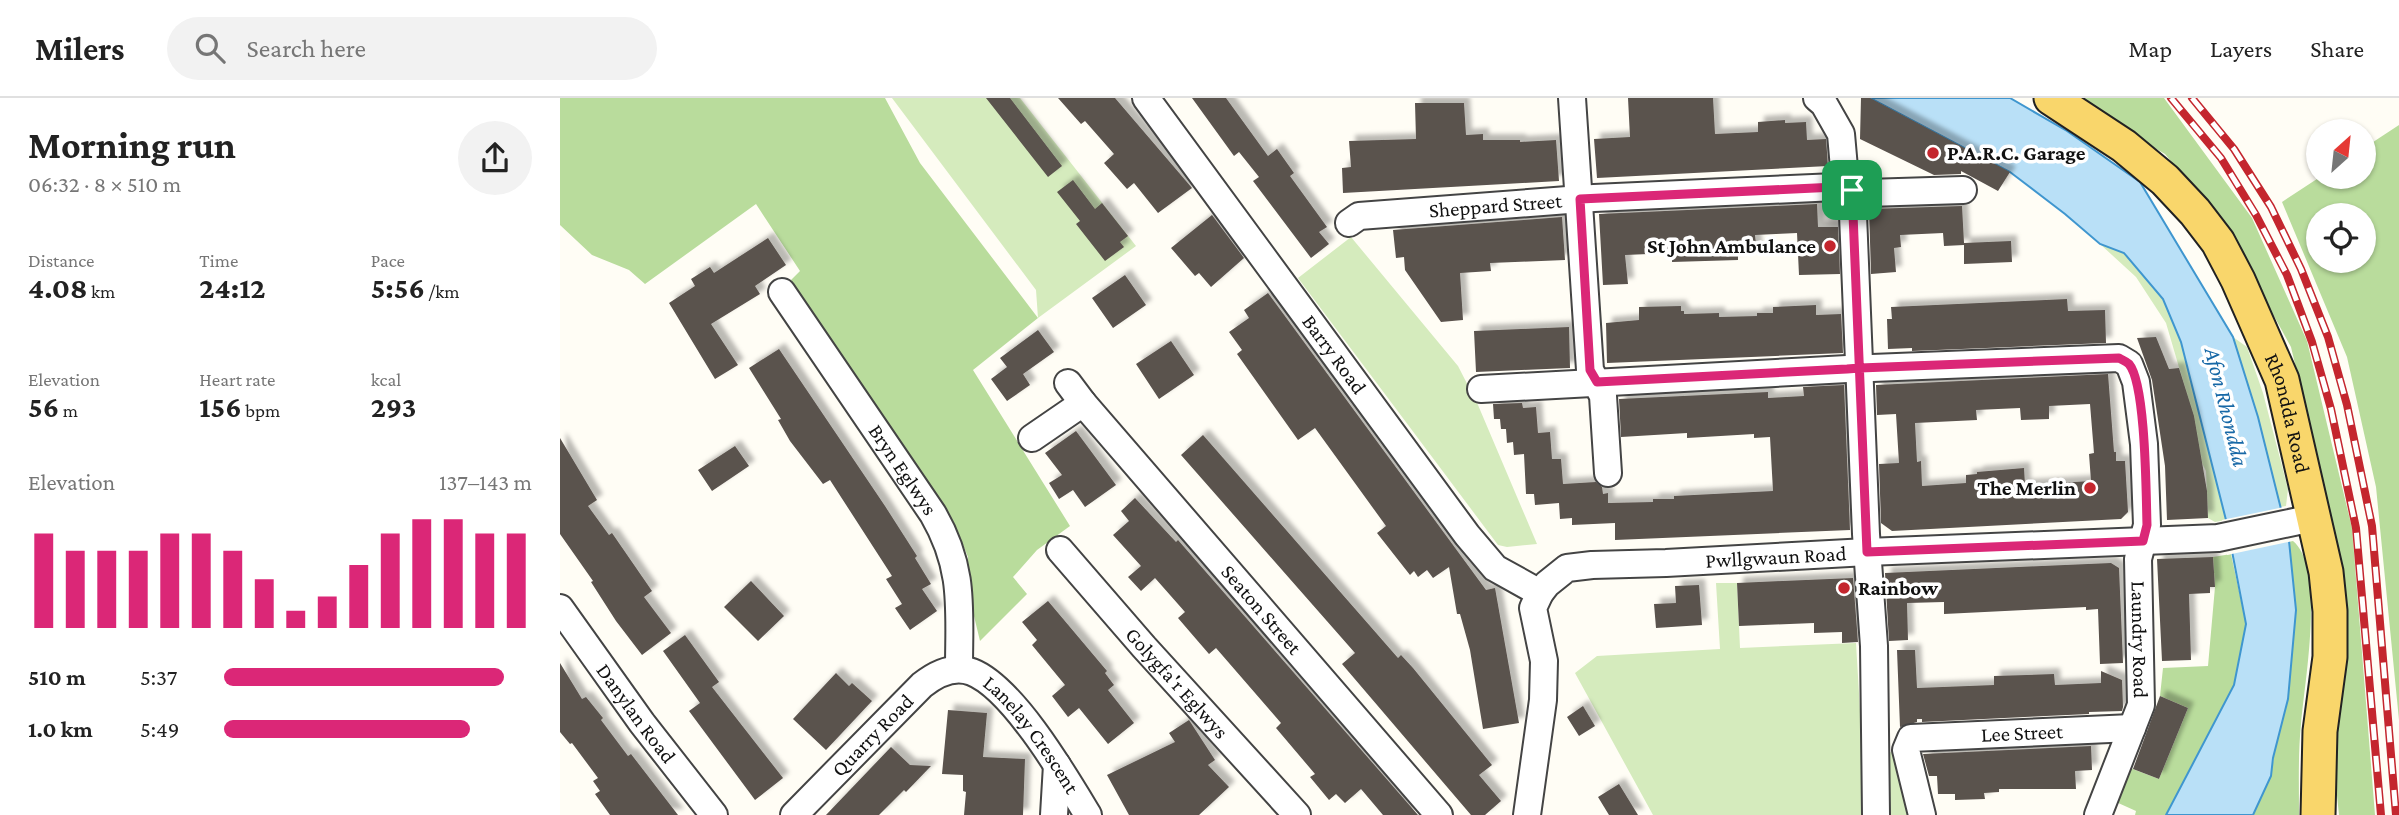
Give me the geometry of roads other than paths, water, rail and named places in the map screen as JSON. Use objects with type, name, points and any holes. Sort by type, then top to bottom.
[{"type":"main road","name":"Rhondda Road","points":[[2051,98],[2124,146],[2165,180],[2195,212],[2218,242],[2238,280],[2282,380],[2302,521],[2326,572],[2330,611],[2330,657],[2319,731],[2316,795],[2318,815]]},
{"type":"street","name":"Barry Road","points":[[1146,98],[1467,535],[1495,568],[1539,593]]},
{"type":"street","points":[[1572,98],[1590,370],[1603,396],[1608,473]]},
{"type":"street","points":[[1817,98],[1824,104],[1841,134],[1844,168],[1852,190],[1876,709],[1876,815]]},
{"type":"street","name":"Sheppard Street","points":[[1349,223],[1359,216],[1580,199],[1836,187],[1867,193],[1963,190]]},
{"type":"street","name":"Bryn Eglwys","points":[[782,292],[946,536],[956,568],[959,598],[959,669]]},
{"type":"street","name":"Laundry Road","points":[[1481,389],[1860,368],[2119,358],[2129,364],[2136,382],[2144,444],[2147,525],[2138,559],[2141,705],[2098,815]]},
{"type":"street","name":"Seaton Street","points":[[1032,438],[1075,393],[1439,815]]},
{"type":"street","name":"Pwllgwaun Road","points":[[1539,593],[1567,568],[1592,565],[2218,538],[2302,521]]},
{"type":"street","name":"Golygfa'r Eglwys","points":[[1060,550],[1144,648],[1297,815]]},
{"type":"street","points":[[1527,815],[1543,700],[1544,662],[1533,608],[1539,593]]},
{"type":"street","name":"Danylan Road","points":[[560,608],[642,723],[714,815]]},
{"type":"street","name":"Lanelay Crescent","points":[[959,669],[972,672],[1000,693],[1057,765],[1088,815]]},
{"type":"street","name":"Quarry Road","points":[[794,815],[922,685],[933,676],[947,670],[959,669]]},
{"type":"street","name":"Lee Street","points":[[1922,815],[1906,750],[1911,738],[2132,728]]},
{"type":"street","points":[[1054,815],[1057,765]]},
{"type":"water","name":"Afon Rhondda","points":[[1870,98],[2010,98],[2067,131],[2140,182],[2233,337],[2258,417],[2289,541],[2296,610],[2288,699],[2271,776],[2253,815],[2166,815],[2234,685],[2246,624],[2226,520],[2181,342],[2163,299],[2124,253],[2100,244],[2010,172]]},
{"type":"railway","points":[[2171,98],[2221,158],[2256,215],[2287,275],[2312,342],[2331,409],[2356,528],[2381,815]]},
{"type":"railway","points":[[2192,98],[2234,149],[2271,207],[2301,269],[2328,337],[2347,405],[2372,526],[2396,815]]},
{"type":"place","name":"P.A.R.C. Garage","points":[[1933,153]]},
{"type":"place","name":"St John Ambulance","points":[[1830,246]]},
{"type":"place","name":"The Merlin","points":[[2090,488]]},
{"type":"place","name":"Rainbow","points":[[1844,588]]}]
